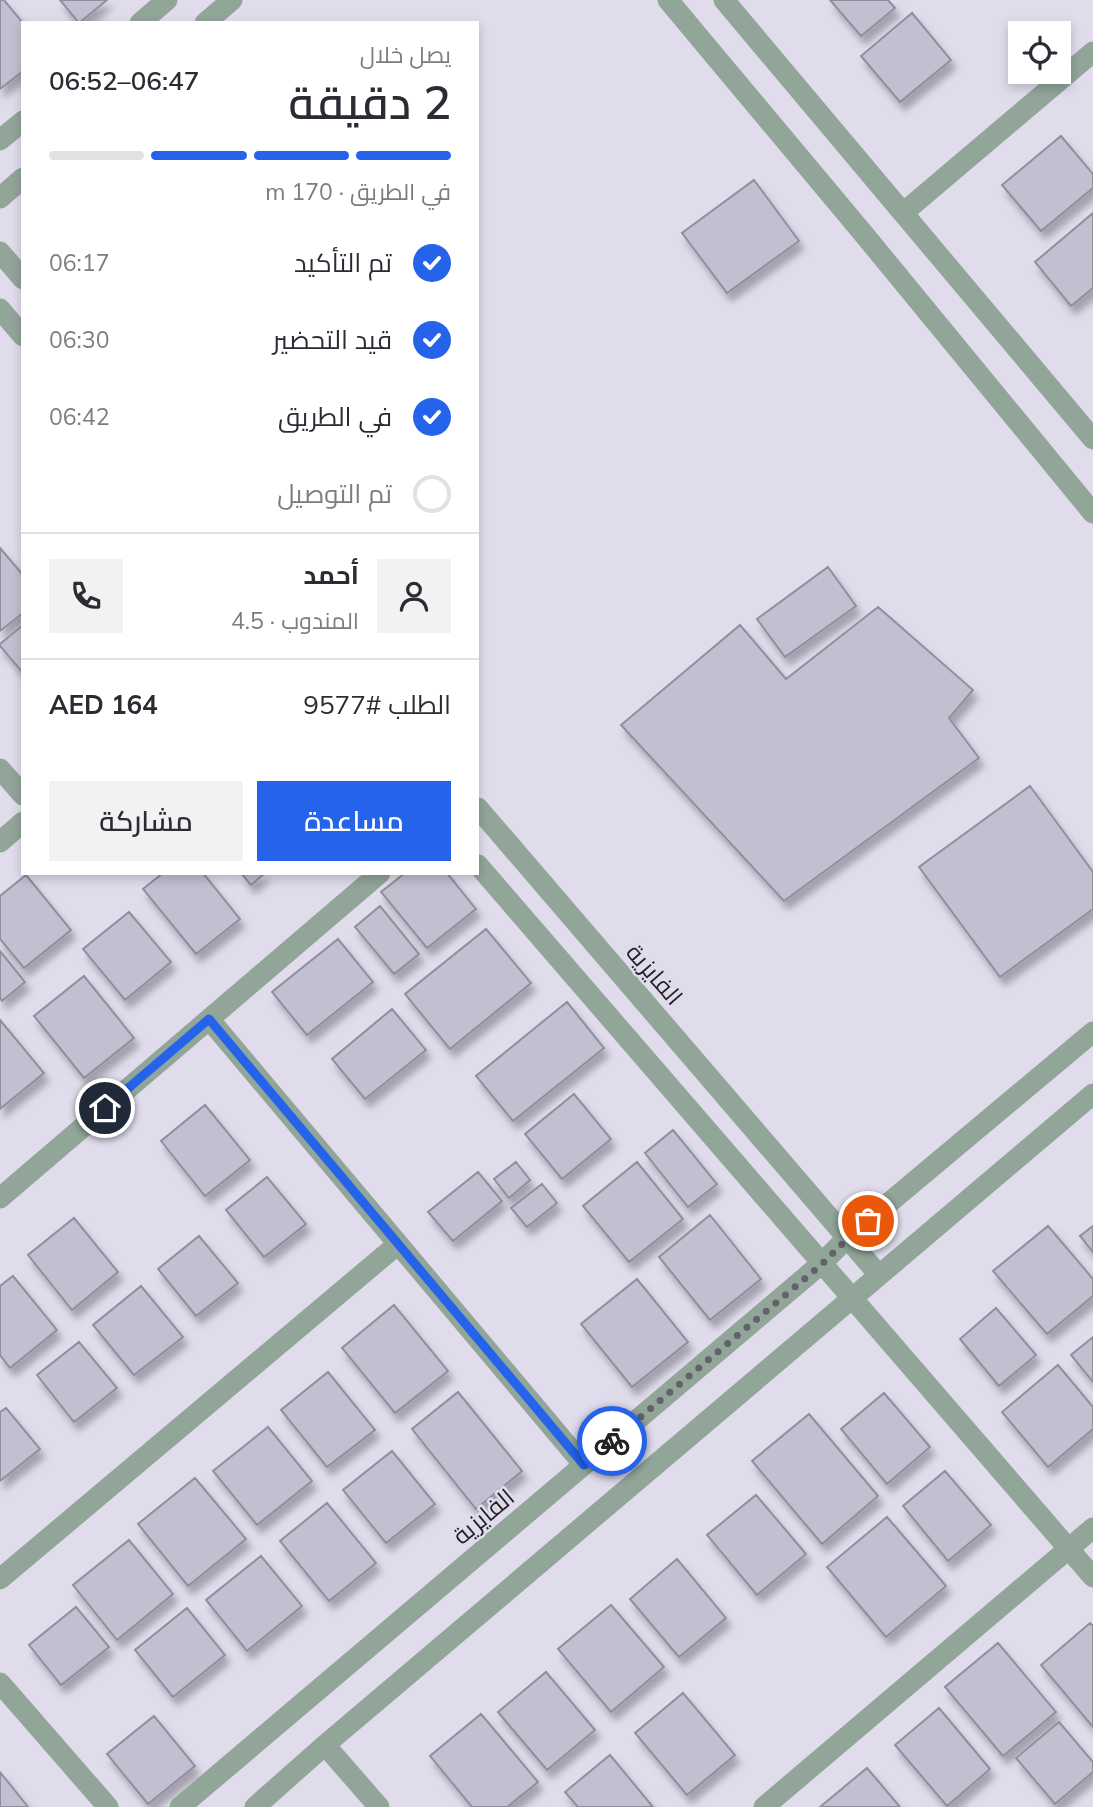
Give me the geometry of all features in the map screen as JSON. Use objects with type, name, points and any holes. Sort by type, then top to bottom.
[{"type":"street","points":[[142,21],[167,0]]},
{"type":"street","points":[[207,21],[232,0]]},
{"type":"street","points":[[668,0],[1093,513]]},
{"type":"street","points":[[728,1],[1093,439]]},
{"type":"street","points":[[903,213],[1093,52]]},
{"type":"street","points":[[0,140],[21,123]]},
{"type":"street","points":[[0,198],[21,180]]},
{"type":"street","points":[[0,252],[21,277]]},
{"type":"street","points":[[0,309],[21,334]]},
{"type":"street","points":[[0,769],[21,793]]},
{"type":"street","name":"الفايزية","points":[[479,808],[879,1275]]},
{"type":"street","points":[[0,842],[21,824]]},
{"type":"street","points":[[479,866],[1093,1577]]},
{"type":"street","points":[[0,1198],[378,875]]},
{"type":"street","points":[[209,1019],[584,1465]]},
{"type":"street","name":"الفايزية","points":[[180,1807],[1093,1032]]},
{"type":"street","points":[[255,1807],[1093,1094]]},
{"type":"street","points":[[0,1579],[398,1244]]},
{"type":"street","points":[[764,1807],[1093,1528]]},
{"type":"street","points":[[0,1683],[108,1807]]},
{"type":"street","points":[[325,1745],[379,1807]]},
{"type":"building","points":[[0,0],[4,0],[21,21],[21,73],[0,89]]},
{"type":"building","points":[[60,0],[107,0],[81,21],[77,21]]},
{"type":"building","points":[[830,0],[888,0],[895,8],[861,36]]},
{"type":"building","points":[[912,13],[951,60],[900,102],[861,56]]},
{"type":"building","points":[[1061,136],[1093,174],[1093,188],[1041,231],[1002,185]]},
{"type":"building","points":[[754,180],[799,241],[727,293],[682,233]]},
{"type":"building","points":[[1093,213],[1093,288],[1071,306],[1035,262]]},
{"type":"building","points":[[0,548],[21,573],[21,615],[0,631]]},
{"type":"building","points":[[828,567],[856,606],[785,657],[757,619]]},
{"type":"building","points":[[878,607],[973,690],[949,718],[979,758],[784,901],[621,725],[740,625],[786,679]]},
{"type":"building","points":[[21,627],[21,671],[0,646]]},
{"type":"building","points":[[1030,786],[1093,872],[1093,909],[1000,977],[919,867]]},
{"type":"building","points":[[26,875],[71,930],[24,968],[0,939],[0,896]]},
{"type":"building","points":[[160,875],[205,875],[240,919],[196,954],[143,889]]},
{"type":"building","points":[[243,875],[263,875],[251,885]]},
{"type":"building","points":[[402,875],[449,875],[476,909],[427,948],[381,892]]},
{"type":"building","points":[[380,906],[419,954],[394,974],[355,927]]},
{"type":"building","points":[[129,912],[171,962],[125,1000],[83,949]]},
{"type":"building","points":[[486,929],[531,983],[450,1049],[405,994]]},
{"type":"building","points":[[338,939],[373,982],[307,1035],[272,992]]},
{"type":"building","points":[[0,951],[25,982],[2,1001],[0,998]]},
{"type":"building","points":[[84,976],[134,1038],[84,1078],[34,1016]]},
{"type":"building","points":[[567,1002],[604,1048],[513,1121],[476,1076]]},
{"type":"building","points":[[392,1009],[426,1050],[365,1099],[332,1059]]},
{"type":"building","points":[[0,1020],[44,1073],[0,1109]]},
{"type":"building","points":[[574,1094],[611,1139],[562,1179],[525,1134]]},
{"type":"building","points":[[205,1105],[250,1160],[205,1196],[161,1141]]},
{"type":"building","points":[[673,1130],[717,1184],[688,1207],[645,1153]]},
{"type":"building","points":[[516,1162],[530,1180],[509,1198],[494,1179]]},
{"type":"building","points":[[637,1162],[683,1219],[629,1262],[583,1206]]},
{"type":"building","points":[[478,1172],[502,1201],[453,1241],[428,1212]]},
{"type":"building","points":[[267,1177],[306,1224],[264,1257],[226,1210]]},
{"type":"building","points":[[542,1184],[557,1203],[527,1227],[511,1208]]},
{"type":"building","points":[[710,1215],[761,1279],[710,1320],[659,1257]]},
{"type":"building","points":[[74,1218],[118,1272],[72,1310],[28,1255]]},
{"type":"building","points":[[1048,1226],[1093,1279],[1093,1296],[1047,1334],[993,1271]]},
{"type":"building","points":[[1093,1226],[1093,1252],[1080,1236]]},
{"type":"building","points":[[199,1236],[238,1283],[196,1316],[158,1269]]},
{"type":"building","points":[[13,1276],[57,1330],[10,1368],[0,1355],[0,1286]]},
{"type":"building","points":[[637,1279],[688,1342],[632,1387],[581,1324]]},
{"type":"building","points":[[141,1286],[183,1337],[134,1375],[93,1325]]},
{"type":"building","points":[[394,1305],[448,1371],[395,1413],[342,1348]]},
{"type":"building","points":[[996,1308],[1036,1355],[999,1386],[960,1339]]},
{"type":"building","points":[[1093,1337],[1093,1382],[1071,1355]]},
{"type":"building","points":[[79,1342],[117,1388],[74,1422],[37,1375]]},
{"type":"building","points":[[1058,1365],[1093,1407],[1093,1429],[1048,1467],[1002,1412]]},
{"type":"building","points":[[328,1372],[375,1430],[327,1467],[281,1410]]},
{"type":"building","points":[[458,1392],[522,1471],[476,1509],[412,1429]]},
{"type":"building","points":[[884,1393],[930,1447],[887,1484],[841,1429]]},
{"type":"building","points":[[6,1408],[40,1449],[0,1481],[0,1412]]},
{"type":"building","points":[[809,1414],[878,1496],[822,1544],[752,1461]]},
{"type":"building","points":[[268,1427],[312,1481],[257,1525],[213,1471]]},
{"type":"building","points":[[392,1451],[435,1504],[386,1543],[343,1490]]},
{"type":"building","points":[[945,1471],[991,1525],[948,1561],[903,1506]]},
{"type":"building","points":[[195,1478],[246,1539],[188,1586],[138,1524]]},
{"type":"building","points":[[756,1495],[806,1554],[757,1595],[707,1535]]},
{"type":"building","points":[[327,1503],[376,1563],[329,1601],[280,1541]]},
{"type":"building","points":[[887,1517],[946,1586],[886,1637],[827,1567]]},
{"type":"building","points":[[129,1540],[173,1594],[117,1640],[73,1585]]},
{"type":"building","points":[[261,1556],[302,1606],[247,1651],[206,1600]]},
{"type":"building","points":[[677,1559],[726,1618],[679,1657],[630,1599]]},
{"type":"building","points":[[611,1605],[664,1667],[611,1712],[558,1649]]},
{"type":"building","points":[[76,1607],[109,1647],[61,1685],[29,1645]]},
{"type":"building","points":[[187,1608],[225,1655],[173,1697],[135,1650]]},
{"type":"building","points":[[1090,1623],[1093,1626],[1093,1727],[1041,1665]]},
{"type":"building","points":[[998,1643],[1056,1712],[1003,1756],[945,1687]]},
{"type":"building","points":[[546,1672],[595,1730],[547,1770],[498,1712]]},
{"type":"building","points":[[683,1693],[735,1755],[687,1795],[635,1733]]},
{"type":"building","points":[[939,1708],[990,1769],[947,1806],[895,1745]]},
{"type":"building","points":[[481,1714],[538,1782],[507,1807],[472,1807],[430,1756]]},
{"type":"building","points":[[154,1716],[195,1766],[148,1804],[107,1754]]},
{"type":"building","points":[[1059,1722],[1093,1762],[1093,1772],[1055,1804],[1016,1758]]},
{"type":"building","points":[[610,1755],[653,1807],[578,1807],[565,1792]]},
{"type":"building","points":[[867,1768],[900,1807],[820,1807]]},
{"type":"building","points":[[0,1772],[28,1807],[0,1807]]},
{"type":"way so far","points":[[612,1441],[821,1265],[868,1221]]},
{"type":"route","points":[[105,1108],[209,1019],[584,1465],[612,1441]]}]
